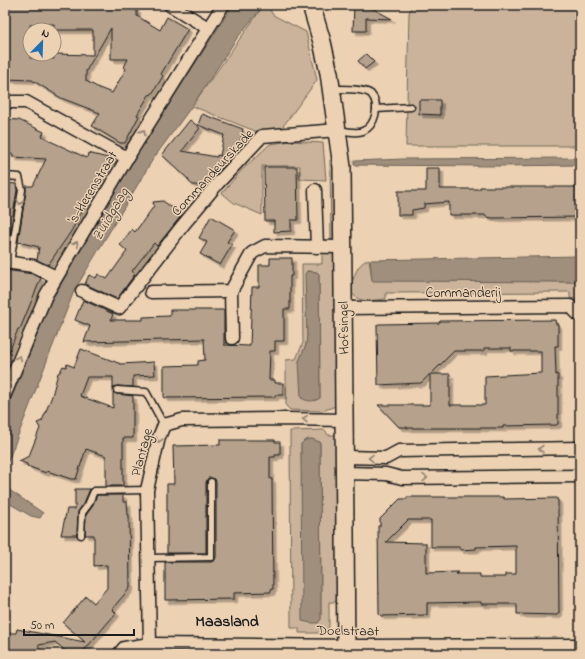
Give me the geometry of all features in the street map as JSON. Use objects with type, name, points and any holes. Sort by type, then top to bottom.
[{"type":"street","points":[[170,5],[208,28]]},
{"type":"street","name":"'s-Herenstraat","points":[[5,394],[46,295],[56,277],[127,158],[223,5]]},
{"type":"street","name":"Hofsingel","points":[[311,5],[322,42],[332,89],[342,167],[346,649]]},
{"type":"street","points":[[5,102],[26,102],[127,158]]},
{"type":"street","name":"Commandeurskade","points":[[82,291],[119,308],[183,225],[218,183],[262,136],[338,130]]},
{"type":"street","points":[[315,190],[317,246]]},
{"type":"street","points":[[232,338],[231,291],[252,252],[265,246],[343,247]]},
{"type":"street","points":[[8,262],[34,266],[56,277]]},
{"type":"street","points":[[151,292],[231,291]]},
{"type":"street","name":"Commanderij","points":[[343,308],[570,306],[580,316]]},
{"type":"street","name":"Plantage","points":[[150,644],[147,490],[159,437],[164,424],[182,420],[344,420]]},
{"type":"street","points":[[345,465],[386,458],[399,451],[580,448]]},
{"type":"street","points":[[399,451],[395,458],[395,466],[402,478]]},
{"type":"street","points":[[345,465],[402,478],[580,476]]},
{"type":"street","name":"Doelstraat","points":[[119,654],[124,648],[150,644],[346,649],[548,650],[580,645]]},
{"type":"lane","points":[[332,89],[362,90],[371,94],[376,104],[372,125],[362,131],[338,130]]},
{"type":"lane","points":[[376,109],[411,107]]},
{"type":"lane","points":[[5,176],[19,177],[22,190],[8,262]]},
{"type":"lane","points":[[117,390],[146,392],[164,424]]},
{"type":"lane","points":[[149,558],[211,557],[211,482]]},
{"type":"lane","points":[[81,535],[82,513],[88,505],[94,491],[147,490]]},
{"type":"shaded area","points":[[264,5],[267,5],[273,15],[306,32],[317,80],[278,133],[270,137],[192,106]]},
{"type":"shaded area","points":[[412,5],[580,5],[580,146],[406,146],[409,13]]},
{"type":"shaded area","points":[[291,141],[323,143],[326,180],[299,179],[300,166],[262,166],[262,215],[234,203],[222,193],[242,170],[270,144]]},
{"type":"shaded area","points":[[330,160],[335,160],[336,241],[331,241]]},
{"type":"shaded area","points":[[322,253],[337,254],[336,406],[322,411],[290,410],[286,406],[286,360],[296,359],[303,343],[302,264],[322,264]],"holes":[[[307,271],[317,272],[319,274],[320,398],[314,401],[299,361],[306,345],[307,336]]]},
{"type":"shaded area","points":[[369,259],[372,280],[580,282],[580,300],[570,298],[570,292],[386,293],[386,299],[370,301],[361,300],[353,295],[350,290],[358,268]]},
{"type":"shaded area","points":[[325,430],[328,435],[337,435],[339,578],[336,602],[329,602],[329,627],[323,633],[299,633],[299,628],[291,628],[290,431]],"holes":[[[312,439],[320,443],[321,619],[318,623],[302,503],[301,444]]]},
{"type":"water","name":"Zuidgaag","points":[[233,5],[264,5],[237,38],[192,106],[153,159],[74,291],[5,469],[5,414],[50,303],[136,155]]},
{"type":"water","points":[[580,158],[580,165],[354,165],[354,161],[404,159]]},
{"type":"water","points":[[580,256],[580,282],[372,281],[370,260]]},
{"type":"water","points":[[307,271],[317,272],[319,274],[320,398],[310,401],[301,398],[299,361],[306,345],[307,336],[305,274]]},
{"type":"water","points":[[312,439],[320,442],[321,619],[318,623],[302,621],[301,444],[305,440]]},
{"type":"water","points":[[5,487],[43,513],[40,518],[31,516],[5,501]]},
{"type":"building","points":[[5,5],[135,5],[137,16],[160,30],[167,17],[188,29],[161,74],[163,76],[137,115],[139,116],[125,143],[120,143],[92,126],[100,113],[61,98],[32,80],[5,79]],"holes":[[[111,28],[111,59],[128,59],[124,67],[126,69],[112,93],[86,81],[86,71]]]},
{"type":"building","points":[[354,5],[366,5],[392,19],[366,18],[366,31],[353,31]]},
{"type":"building","points":[[366,54],[374,62],[365,69],[358,61]]},
{"type":"building","points":[[419,100],[440,100],[440,115],[419,114]]},
{"type":"building","points":[[202,114],[243,129],[239,149],[235,152],[232,158],[220,156],[224,135],[198,125]]},
{"type":"building","points":[[5,119],[19,120],[44,132],[42,136],[50,141],[87,158],[88,153],[112,159],[70,233],[48,265],[37,260],[39,247],[18,242],[26,186],[33,186],[46,159],[13,157],[13,154],[8,154],[9,137],[5,137]]},
{"type":"building","points":[[190,120],[200,128],[182,151],[231,158],[202,190],[189,182],[188,179],[162,155]]},
{"type":"building","points":[[264,167],[297,167],[298,220],[291,220],[291,231],[274,232],[274,221],[265,221]]},
{"type":"building","points":[[426,168],[440,168],[440,189],[480,189],[480,187],[580,187],[580,217],[493,218],[486,217],[486,215],[449,215],[449,202],[424,204],[424,208],[412,210],[412,215],[398,215],[398,191],[426,191]]},
{"type":"building","points":[[5,183],[16,184],[17,190],[9,239],[5,238]]},
{"type":"building","points":[[163,201],[182,215],[157,246],[154,243],[132,271],[135,274],[117,299],[85,284],[89,275],[96,278],[98,274],[107,279],[127,251],[120,245],[132,229],[135,232],[154,206],[153,202]]},
{"type":"building","points":[[211,216],[235,230],[227,242],[232,245],[220,265],[200,254],[207,242],[199,238]]},
{"type":"building","points":[[270,258],[292,258],[292,276],[290,276],[290,309],[284,309],[284,341],[275,341],[275,351],[270,351],[269,380],[275,380],[275,383],[283,383],[283,395],[275,395],[275,397],[164,398],[164,366],[198,365],[198,361],[205,360],[204,339],[84,342],[90,326],[75,320],[83,300],[113,314],[111,320],[143,320],[143,317],[170,316],[170,310],[224,310],[224,345],[250,346],[252,287],[259,287],[259,265],[270,265]]},
{"type":"building","points":[[5,270],[33,274],[41,278],[6,360]]},
{"type":"building","points":[[555,320],[556,324],[558,324],[558,346],[555,346],[556,375],[558,375],[558,424],[503,426],[503,428],[399,427],[378,405],[430,405],[430,374],[421,383],[378,385],[377,325],[439,323],[440,321]],"holes":[[[484,348],[511,348],[511,351],[541,351],[541,373],[485,376],[485,405],[450,405],[450,374],[431,374],[454,351],[484,351]]]},
{"type":"building","points":[[81,349],[121,364],[154,362],[155,375],[133,376],[133,387],[117,386],[113,389],[113,377],[87,377],[80,396],[113,408],[113,392],[133,396],[133,438],[123,438],[123,486],[106,486],[106,456],[86,449],[76,479],[71,479],[47,471],[46,473],[27,466],[27,464],[19,461],[29,456],[40,428],[37,423],[42,421],[52,396],[58,373],[63,366],[66,367],[67,364],[74,367]]},
{"type":"building","points":[[220,440],[275,440],[275,442],[280,442],[280,455],[270,457],[270,479],[272,479],[273,589],[271,589],[271,592],[234,593],[234,599],[165,600],[165,562],[211,562],[215,560],[216,557],[216,482],[215,479],[211,478],[208,478],[206,482],[206,553],[167,553],[167,484],[174,484],[173,446],[220,445]]},
{"type":"building","points":[[75,489],[90,489],[78,512],[77,535],[61,535],[67,509],[75,509]]},
{"type":"building","points":[[97,495],[123,495],[123,502],[127,502],[129,515],[130,588],[112,609],[116,613],[81,654],[69,654],[55,642],[39,645],[37,654],[5,654],[9,633],[16,633],[17,629],[85,642],[63,623],[86,596],[94,603],[107,588],[107,565],[94,566],[94,535],[85,535],[86,515],[92,507]]},
{"type":"building","points":[[407,497],[503,497],[504,499],[557,498],[559,613],[557,615],[517,614],[517,604],[481,604],[481,602],[427,603],[427,615],[381,616],[379,614],[378,526],[380,526],[380,519],[400,499],[407,499]],"holes":[[[408,520],[431,520],[431,547],[460,547],[460,550],[476,549],[476,547],[516,546],[516,574],[506,574],[506,577],[480,577],[480,574],[456,574],[458,572],[426,573],[426,543],[386,542]]]},
{"type":"district","name":"Maasland","points":[[227,620]]}]
